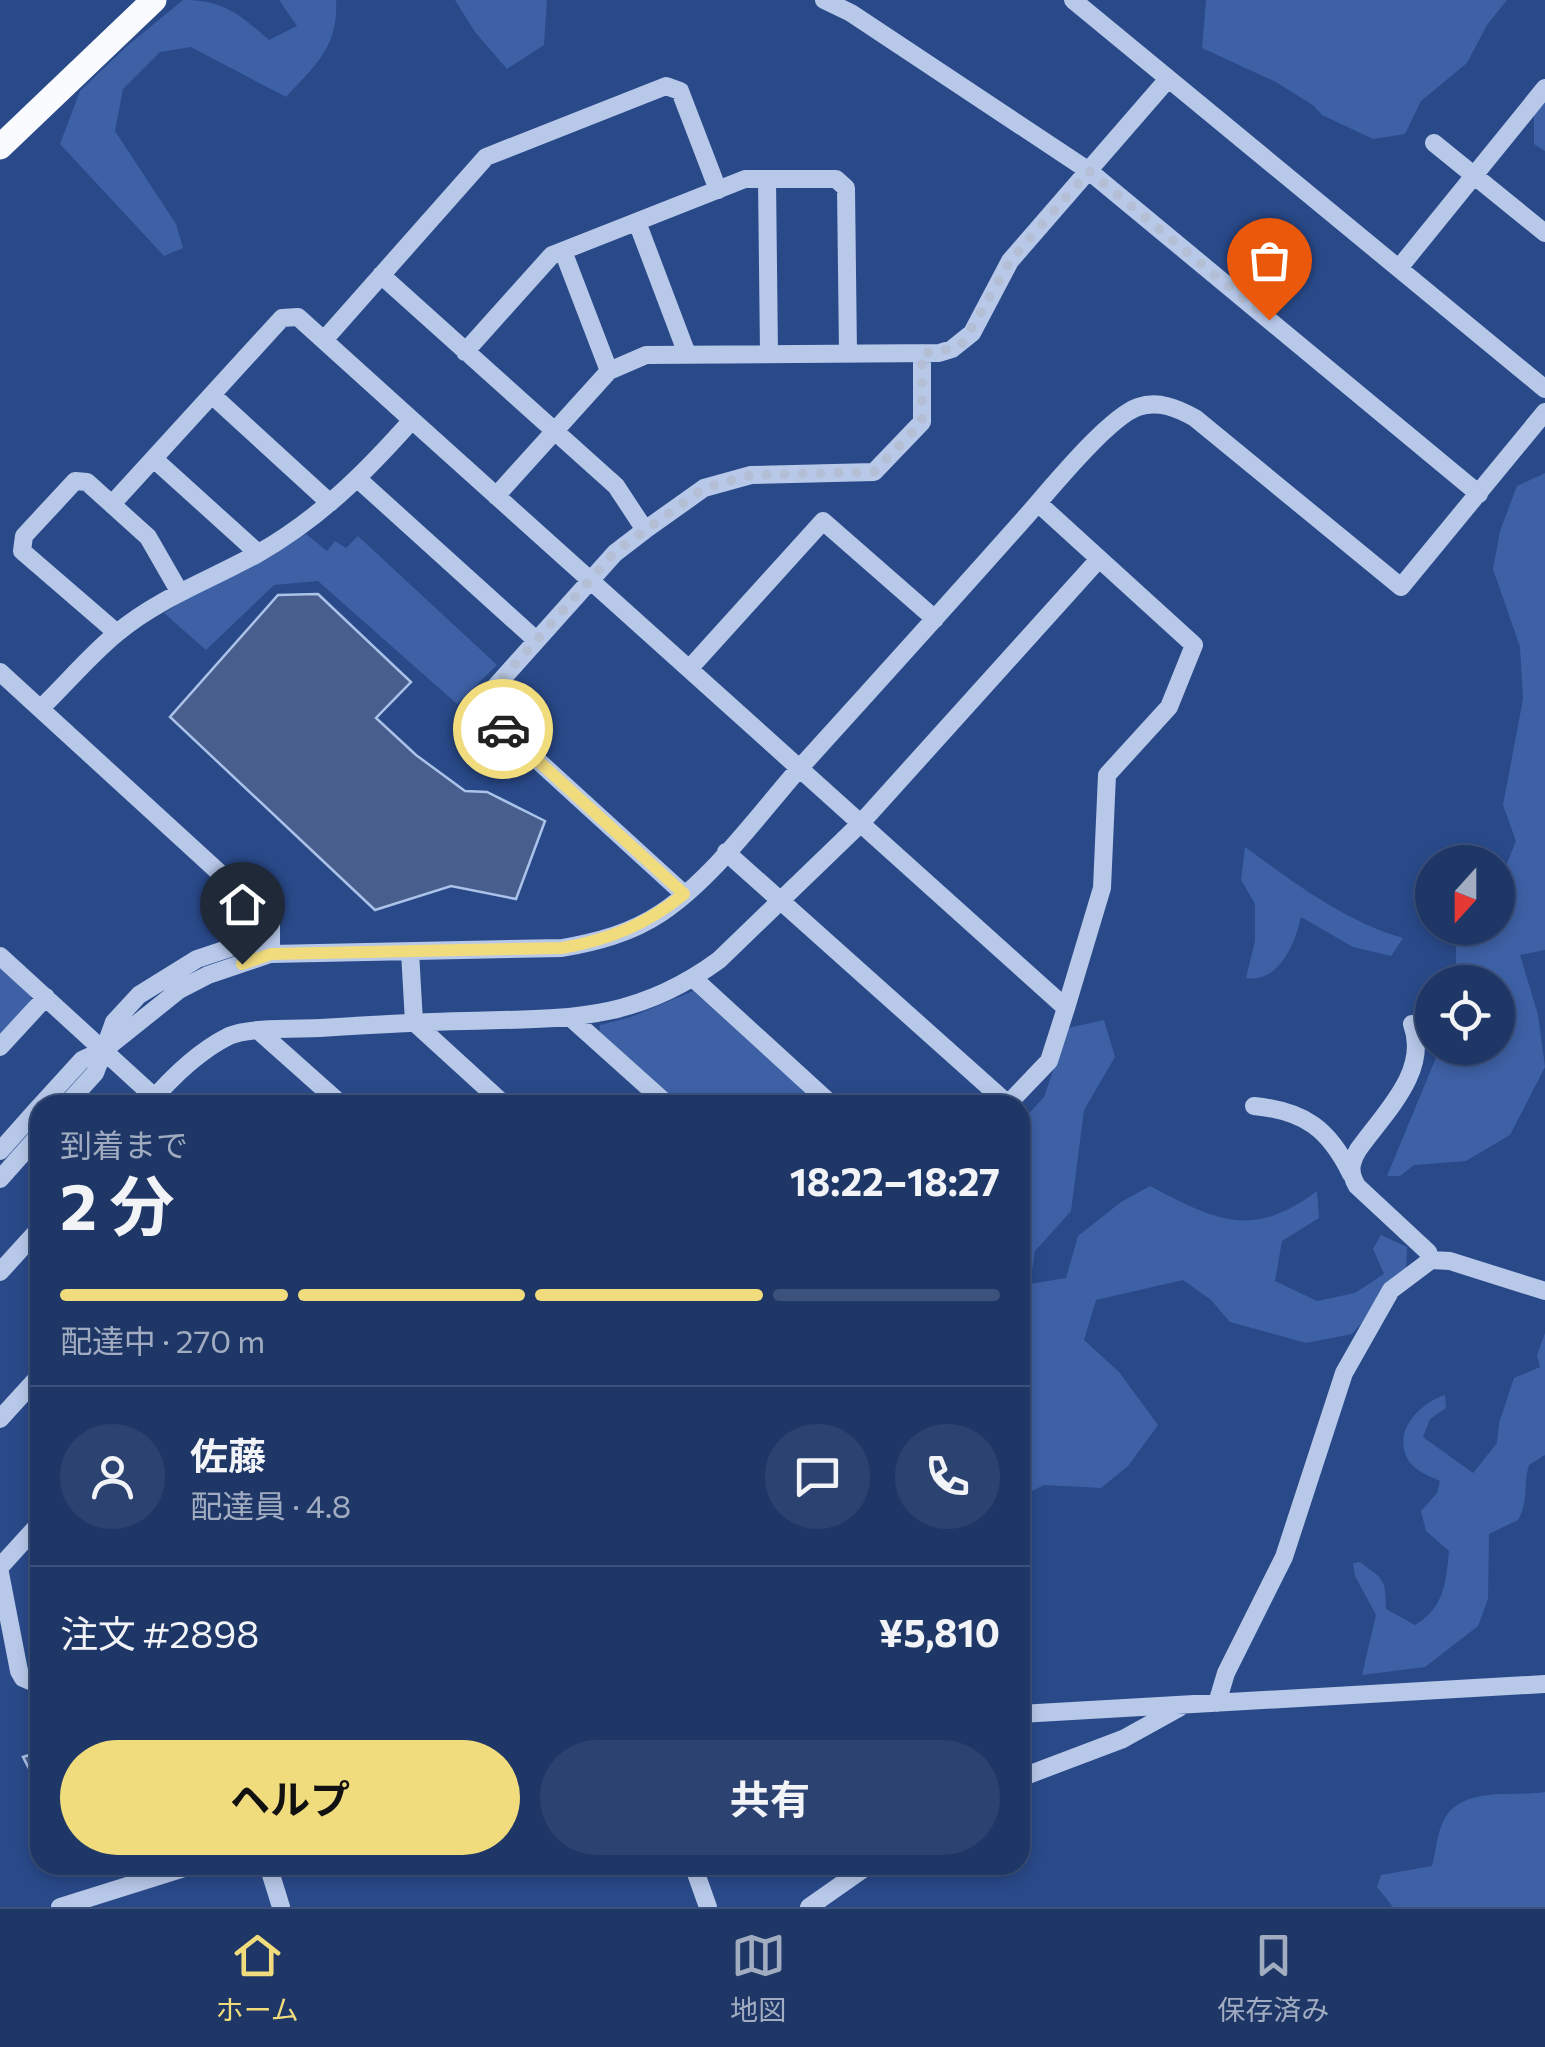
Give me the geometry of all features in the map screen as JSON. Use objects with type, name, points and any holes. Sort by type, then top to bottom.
[{"type":"main road","points":[[0,148],[154,0]]},
{"type":"street","points":[[824,0],[852,13],[1089,171],[1479,494]]},
{"type":"street","points":[[1073,0],[1545,389]]},
{"type":"street","points":[[496,496],[609,371],[646,354],[922,353],[952,349],[964,342],[1010,261],[1168,78]]},
{"type":"street","points":[[324,340],[486,158],[666,86],[680,92],[718,190]]},
{"type":"street","points":[[1400,268],[1545,88]]},
{"type":"street","points":[[1434,143],[1545,233]]},
{"type":"street","points":[[466,352],[552,255],[746,179],[836,179],[846,188],[848,353]]},
{"type":"street","points":[[768,179],[770,354]]},
{"type":"street","points":[[637,222],[687,354]]},
{"type":"street","points":[[563,251],[609,371]]},
{"type":"street","points":[[381,276],[616,486],[646,530]]},
{"type":"street","points":[[112,504],[282,318],[298,317],[1066,1008]]},
{"type":"street","points":[[684,894],[478,706],[615,552],[704,488],[751,475],[874,472],[922,422],[922,353]]},
{"type":"street","points":[[212,395],[330,503]]},
{"type":"street","points":[[75,1095],[95,1073],[114,1022],[139,995],[197,959],[236,946],[271,954],[562,948],[598,942],[662,912],[726,852],[1038,502],[1118,418],[1137,407],[1156,404],[1195,418],[1401,587],[1545,412]]},
{"type":"street","points":[[41,708],[117,633],[179,592],[258,554],[330,503],[359,480],[412,420]]},
{"type":"street","points":[[154,459],[258,554]]},
{"type":"street","points":[[359,480],[536,640]]},
{"type":"street","points":[[117,633],[22,551],[24,536],[75,481],[87,482],[148,537],[179,592]]},
{"type":"street","points":[[1016,1095],[1049,1060],[1102,888],[1107,775],[1169,707],[1194,644],[1038,502]]},
{"type":"street","points":[[689,669],[823,521],[935,619]]},
{"type":"street","points":[[163,1095],[204,1051],[233,1034],[606,1014],[642,1004],[693,978],[719,960],[861,823],[1099,558]]},
{"type":"street","points":[[0,672],[271,920],[271,954]]},
{"type":"street","points":[[726,852],[998,1095]]},
{"type":"street","points":[[410,952],[414,1022],[494,1095]]},
{"type":"street","points":[[0,956],[104,1050],[147,1095]]},
{"type":"street","points":[[693,978],[821,1095]]},
{"type":"street","points":[[0,1047],[46,997]]},
{"type":"street","points":[[572,1018],[657,1095]]},
{"type":"street","points":[[1351,1175],[1351,1162],[1358,1150],[1412,1074],[1418,1058],[1412,1024]]},
{"type":"street","points":[[260,1032],[331,1095]]},
{"type":"street","points":[[51,1095],[82,1060],[104,1050]]},
{"type":"street","points":[[1254,1106],[1291,1112],[1309,1120],[1341,1155],[1357,1186],[1428,1252],[1431,1260]]},
{"type":"street","points":[[0,1151],[30,1118]]},
{"type":"street","points":[[0,1179],[30,1145]]},
{"type":"street","points":[[0,1272],[30,1239]]},
{"type":"street","points":[[1217,1704],[1226,1673],[1284,1557],[1344,1373],[1391,1290],[1431,1260],[1450,1262],[1545,1291]]},
{"type":"street","points":[[0,1420],[30,1386]]},
{"type":"street","points":[[30,1535],[0,1570],[19,1671],[30,1681]]},
{"type":"street","points":[[1030,1713],[1545,1684]]},
{"type":"street","points":[[1030,1774],[1122,1738],[1184,1705]]},
{"type":"street","points":[[60,1907],[162,1875]]},
{"type":"street","points":[[271,1875],[281,1907]]},
{"type":"street","points":[[697,1875],[708,1907]]},
{"type":"street","points":[[809,1907],[855,1875]]},
{"type":"shaded area","points":[[183,0],[230,10],[269,40],[297,26],[279,0],[336,0],[336,16],[323,54],[286,97],[191,47],[160,52],[123,89],[115,131],[176,224],[183,248],[164,256],[60,144],[80,91]]},
{"type":"shaded area","points":[[455,0],[547,0],[544,45],[507,69],[475,32]]},
{"type":"shaded area","points":[[1206,0],[1507,0],[1487,25],[1467,63],[1421,101],[1405,134],[1373,139],[1322,115],[1276,82],[1202,48]]},
{"type":"shaded area","points":[[1545,97],[1545,151],[1534,144],[1534,111]]},
{"type":"shaded area","points":[[1545,473],[1545,950],[1520,955],[1538,1015],[1545,1067],[1510,1135],[1466,1161],[1414,1165],[1400,1176],[1387,1176],[1433,1065],[1515,1065],[1515,965],[1456,965],[1456,945],[1515,945],[1516,841],[1503,805],[1523,699],[1520,647],[1493,569],[1500,531],[1517,486]]},
{"type":"shaded area","points":[[306,534],[327,551],[335,541],[346,548],[358,536],[497,665],[457,704],[318,581],[274,585],[206,650],[164,613],[206,586],[243,572]]},
{"type":"shaded area","points":[[318,594],[411,682],[376,718],[416,755],[465,791],[487,792],[545,821],[516,899],[451,886],[375,910],[170,717],[278,595]]},
{"type":"shaded area","points":[[1245,847],[1341,911],[1403,938],[1391,956],[1353,947],[1301,917],[1295,939],[1276,968],[1258,978],[1246,978],[1255,941],[1255,904],[1241,880]]},
{"type":"shaded area","points":[[0,968],[32,996],[0,1035]]},
{"type":"shaded area","points":[[693,991],[809,1095],[669,1095],[599,1033],[600,1025],[631,1017]]},
{"type":"shaded area","points":[[1104,1020],[1115,1057],[1084,1110],[1071,1211],[1035,1251],[1030,1284],[1030,1112],[1044,1097],[1068,1028]]},
{"type":"shaded area","points":[[1150,1186],[1214,1215],[1253,1220],[1273,1216],[1317,1191],[1319,1218],[1282,1241],[1275,1281],[1317,1301],[1355,1293],[1384,1274],[1373,1249],[1381,1235],[1407,1247],[1406,1272],[1352,1334],[1306,1343],[1230,1322],[1211,1300],[1183,1280],[1096,1300],[1084,1340],[1119,1372],[1158,1425],[1128,1466],[1101,1488],[1044,1485],[1030,1492],[1030,1284],[1066,1278],[1078,1236],[1121,1202]]},
{"type":"shaded area","points":[[1545,1333],[1545,1455],[1529,1465],[1524,1506],[1518,1520],[1489,1534],[1488,1599],[1478,1626],[1425,1667],[1362,1675],[1376,1615],[1355,1576],[1353,1563],[1360,1562],[1382,1581],[1386,1609],[1415,1625],[1438,1603],[1446,1574],[1449,1551],[1426,1531],[1421,1511],[1437,1493],[1440,1481],[1417,1469],[1407,1458],[1407,1427],[1427,1404],[1445,1395],[1446,1408],[1430,1419],[1423,1437],[1473,1473],[1497,1443],[1499,1423],[1514,1378],[1540,1367],[1537,1355]]},
{"type":"shaded area","points":[[1545,1792],[1545,1907],[1393,1907],[1377,1887],[1381,1875],[1432,1866],[1442,1823],[1464,1801],[1490,1795]]},
{"type":"way so far","points":[[503,729],[478,706],[615,552],[704,488],[751,475],[874,472],[922,422],[922,353],[952,349],[964,342],[1010,261],[1089,171],[1269,320]]},
{"type":"route","points":[[242,964],[271,954],[562,948],[598,942],[629,930],[662,912],[684,894],[503,729]]}]
